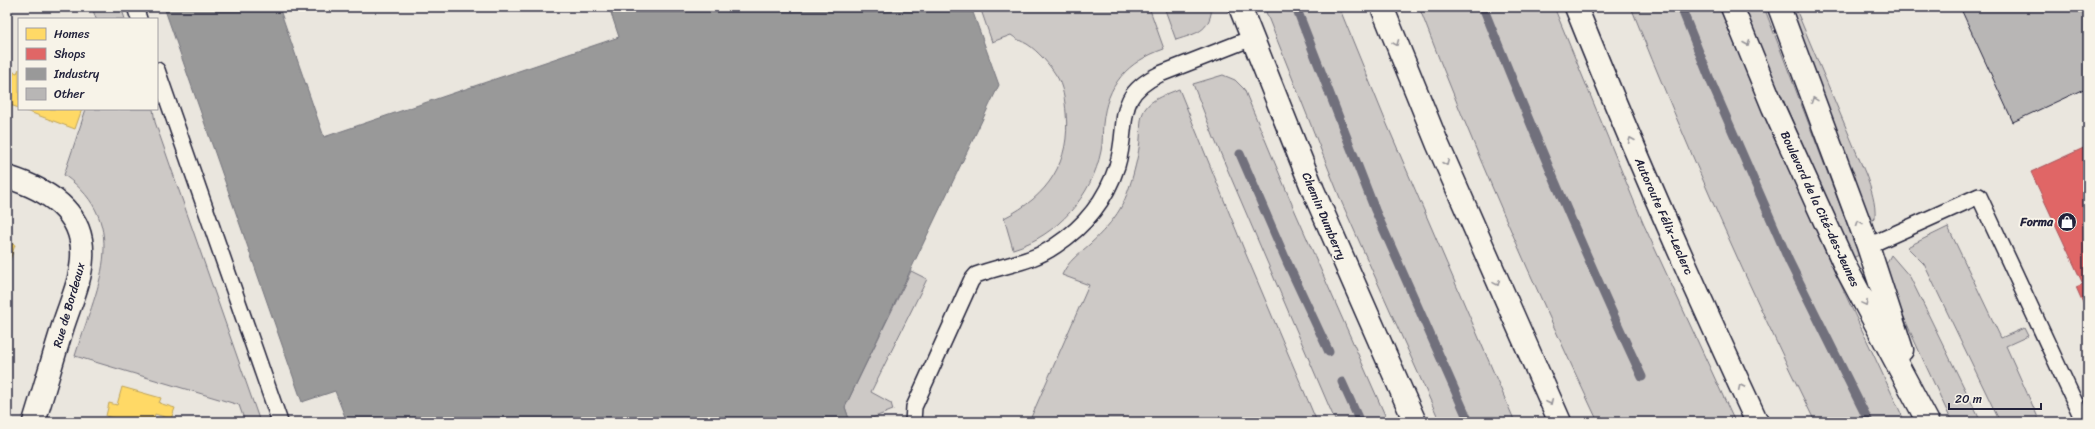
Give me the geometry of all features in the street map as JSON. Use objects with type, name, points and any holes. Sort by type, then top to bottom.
[{"type":"main road","name":"Chemin Dumberry","points":[[1240,7],[1319,204],[1415,422]]},
{"type":"main road","points":[[1382,7],[1450,173],[1560,422]]},
{"type":"main road","name":"Autoroute Félix-Leclerc","points":[[1576,7],[1615,104],[1679,253],[1757,422]]},
{"type":"main road","name":"Boulevard de la Cité-des-Jeunes","points":[[1732,7],[1773,107],[1846,268],[1924,413]]},
{"type":"main road","name":"Boulevard de la Cité-des-Jeunes","points":[[1779,7],[1868,246],[1924,413]]},
{"type":"main road","name":"Rue de Bordeaux","points":[[7,177],[34,186],[62,205],[75,221],[82,246],[80,273],[34,422]]},
{"type":"lane","points":[[135,7],[139,18]]},
{"type":"lane","points":[[913,422],[914,407],[971,281],[976,275],[1041,255],[1087,220],[1101,201],[1110,185],[1121,150],[1128,99],[1136,89],[1145,81],[1160,74],[1252,38]]},
{"type":"lane","points":[[158,73],[280,422]]},
{"type":"lane","points":[[1868,246],[1979,196],[2084,422]]},
{"type":"shaded area","points":[[92,7],[121,7],[125,18],[96,18]]},
{"type":"shaded area","points":[[980,7],[1149,7],[1164,49],[1151,54],[1129,68],[1114,86],[1105,110],[1102,148],[1090,183],[1081,198],[1058,224],[1044,235],[1013,249],[1004,218],[1020,209],[1033,199],[1053,176],[1065,147],[1067,131],[1065,103],[1062,88],[1058,79],[1047,62],[1035,50],[1011,35],[992,42]]},
{"type":"shaded area","points":[[1164,7],[1212,8],[1205,27],[1196,33],[1176,40]]},
{"type":"shaded area","points":[[1264,7],[1339,7],[1386,122],[1515,422],[1440,422],[1342,203]]},
{"type":"shaded area","points":[[1419,7],[1554,7],[1643,223],[1735,422],[1598,422],[1505,216]]},
{"type":"shaded area","points":[[1631,7],[1719,7],[1825,251],[1905,422],[1815,422],[1766,320],[1719,216]]},
{"type":"shaded area","points":[[1742,7],[1764,7],[1859,255],[1853,258]]},
{"type":"shaded area","points":[[1788,7],[1795,7],[1866,175],[1874,201],[1875,218],[1873,220],[1868,219]]},
{"type":"shaded area","points":[[1223,75],[1235,80],[1244,89],[1294,209],[1388,422],[1336,422],[1214,138],[1193,84]]},
{"type":"shaded area","points":[[1179,89],[1245,252],[1317,422],[1029,422],[1089,285],[1062,275],[1064,270],[1117,214],[1130,185],[1136,165],[1141,120],[1145,109],[1156,99]]},
{"type":"shaded area","points":[[86,110],[153,110],[155,122],[260,422],[245,422],[239,405],[75,356],[99,283],[103,260],[104,237],[98,215],[85,194],[64,175]]},
{"type":"shaded area","points":[[1948,227],[2001,338],[2024,328],[2028,336],[2006,346],[2040,422],[2000,422],[1924,264],[1907,247]]},
{"type":"shaded area","points":[[1891,255],[1910,277],[1981,422],[1952,422],[1896,299],[1885,266]]},
{"type":"shaded area","points":[[911,271],[927,279],[871,392],[891,403],[893,410],[867,420],[867,422],[850,422],[845,407]]},
{"type":"building: Homes","points":[[18,71],[18,108],[7,104],[7,93],[14,72],[17,73]]},
{"type":"building: Homes","points":[[24,110],[82,110],[75,129]]},
{"type":"building: Homes","points":[[7,242],[15,245],[7,269]]},
{"type":"building: Homes","points":[[122,387],[161,398],[159,403],[175,408],[171,419],[155,414],[152,422],[115,422],[116,419],[106,416],[109,403],[117,405]]},
{"type":"building: Shops","points":[[2088,146],[2088,314],[2076,287],[2083,284],[2031,172]]},
{"type":"building: Industry","points":[[164,7],[279,7],[324,137],[619,37],[609,7],[971,7],[999,85],[845,407],[850,422],[347,422],[335,391],[302,402]]},
{"type":"building: Other","points":[[1960,7],[2088,7],[2088,87],[2013,122]]},
{"type":"waterway","points":[[1296,7],[1375,210],[1469,422]]},
{"type":"waterway","points":[[1483,7],[1560,193],[1642,377]]},
{"type":"waterway","points":[[1681,7],[1711,82],[1789,261],[1869,422]]},
{"type":"waterway","points":[[1240,154],[1287,262],[1329,352]]},
{"type":"waterway","points":[[1342,382],[1360,422]]},
{"type":"place","name":"Forma","points":[[2067,222]]}]
